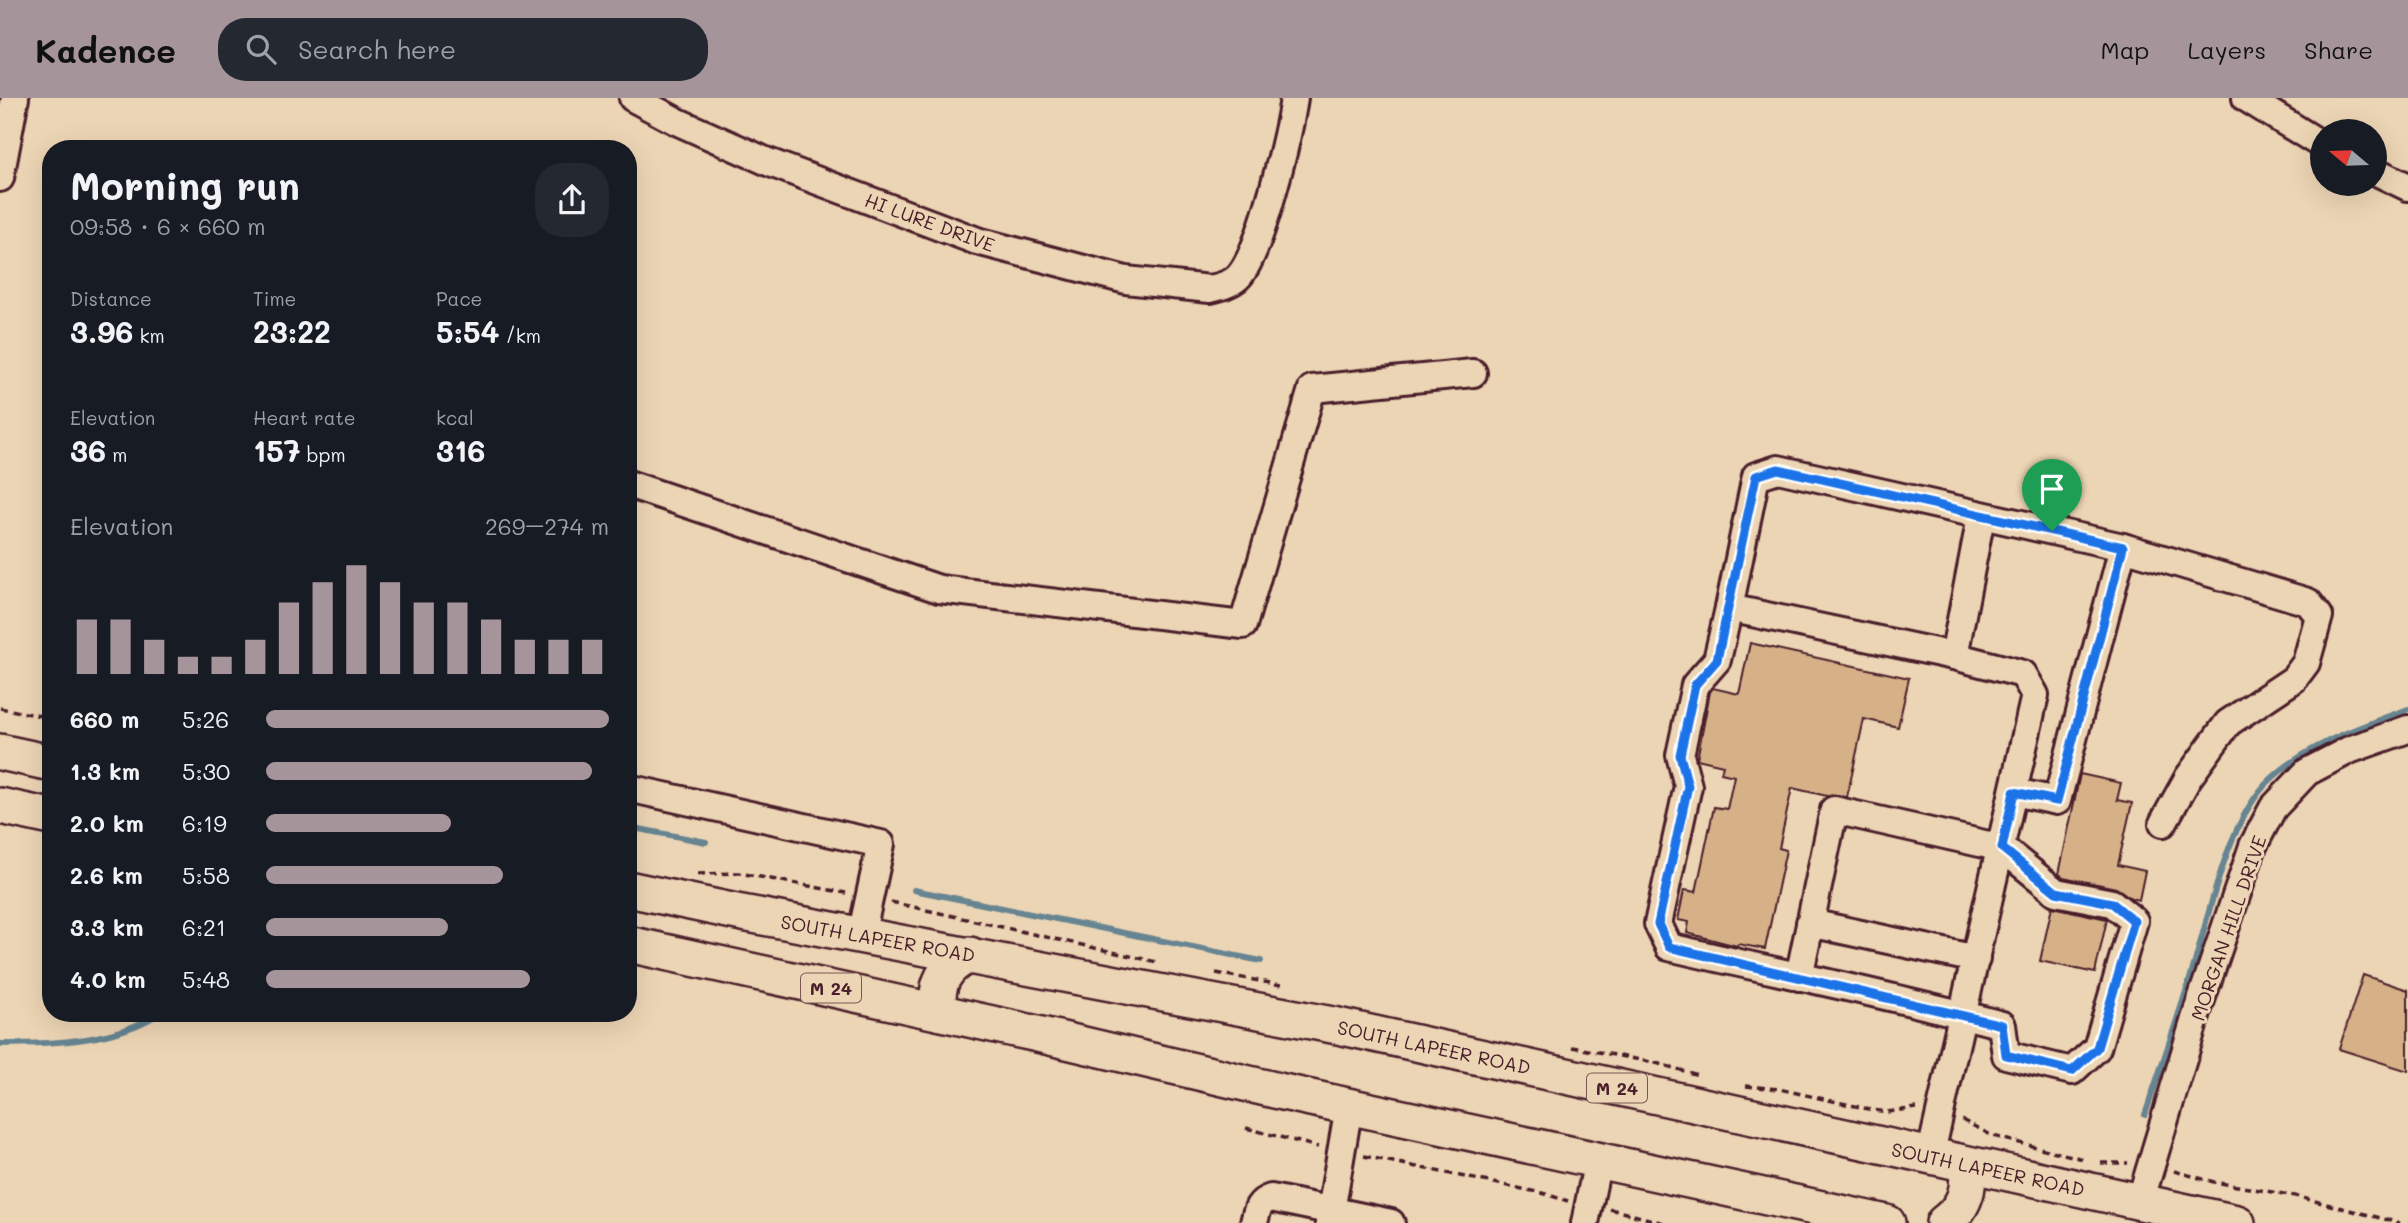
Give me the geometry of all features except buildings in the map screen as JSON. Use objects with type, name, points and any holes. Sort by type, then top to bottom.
[{"type":"main road","points":[[0,752],[42,761]]},
{"type":"main road","points":[[0,806],[42,815]]},
{"type":"main road","name":"SOUTH LAPEER ROAD","points":[[637,891],[1351,1029],[1966,1164],[2137,1212],[2237,1223]]},
{"type":"main road","name":"M 24","points":[[637,946],[1598,1160],[1797,1213],[1887,1223]]},
{"type":"main road","points":[[940,1012],[937,1002],[942,978],[949,966],[970,955]]},
{"type":"main road","points":[[1944,1223],[1962,1204],[1967,1192],[1969,1179],[1966,1164]]},
{"type":"street","points":[[0,178],[15,98]]},
{"type":"street","name":"HI LURE DRIVE","points":[[633,98],[676,121],[768,162],[977,241],[1126,279],[1210,289],[1224,286],[1239,276],[1253,253],[1287,139],[1294,98]]},
{"type":"street","points":[[2246,98],[2310,138]]},
{"type":"street","points":[[2387,177],[2408,187]]},
{"type":"street","points":[[637,487],[939,589],[1243,625],[1312,389],[1473,373]]},
{"type":"street","points":[[1799,977],[1834,810],[2002,848],[2056,892],[2112,903],[2134,921],[2097,1048],[2072,1071],[2006,1055],[2002,1025],[1669,947],[1658,924],[1688,786],[1680,755],[1695,685],[1717,660],[1756,476],[1778,469],[2123,547],[2308,602],[2319,616],[2306,663],[2294,679],[2228,723],[2188,778],[2163,823]]},
{"type":"street","points":[[1954,656],[1981,517]]},
{"type":"street","points":[[2014,792],[2057,801],[2123,547]]},
{"type":"street","points":[[1729,608],[1954,656],[2023,674],[2035,695],[1930,1157]]},
{"type":"street","name":"MORGAN HILL DRIVE","points":[[2137,1212],[2198,1009],[2253,846],[2273,808],[2307,772],[2349,750],[2408,730]]},
{"type":"street","points":[[637,790],[880,844],[861,936]]},
{"type":"street","points":[[1810,923],[1976,960]]},
{"type":"street","points":[[1330,1217],[1349,1106]]},
{"type":"street","points":[[1587,1214],[1598,1160]]},
{"type":"street","points":[[1254,1223],[1258,1207],[1263,1200],[1271,1198],[1330,1217],[1391,1223]]},
{"type":"path","points":[[0,708],[42,716]]},
{"type":"path","points":[[1246,1128],[1587,1214],[1664,1223]]},
{"type":"path","points":[[2170,1170],[2214,1182],[2295,1196],[2400,1223]]},
{"type":"waterway","points":[[2145,1115],[2190,979],[2220,873],[2230,845],[2255,797],[2271,779],[2318,746],[2408,709]]},
{"type":"waterway","points":[[637,829],[706,842]]},
{"type":"waterway","points":[[914,890],[1261,961]]},
{"type":"waterway","points":[[0,1044],[62,1042],[104,1036],[144,1022]]},
{"type":"route","points":[[1778,469],[2052,531],[2123,547],[2057,801],[2014,792],[2002,848],[2056,892],[2112,903],[2134,921],[2097,1048],[2072,1071],[2006,1055],[2002,1025],[1669,947],[1658,924],[1688,786],[1680,755],[1695,685],[1717,660],[1756,476],[1778,469]]}]
